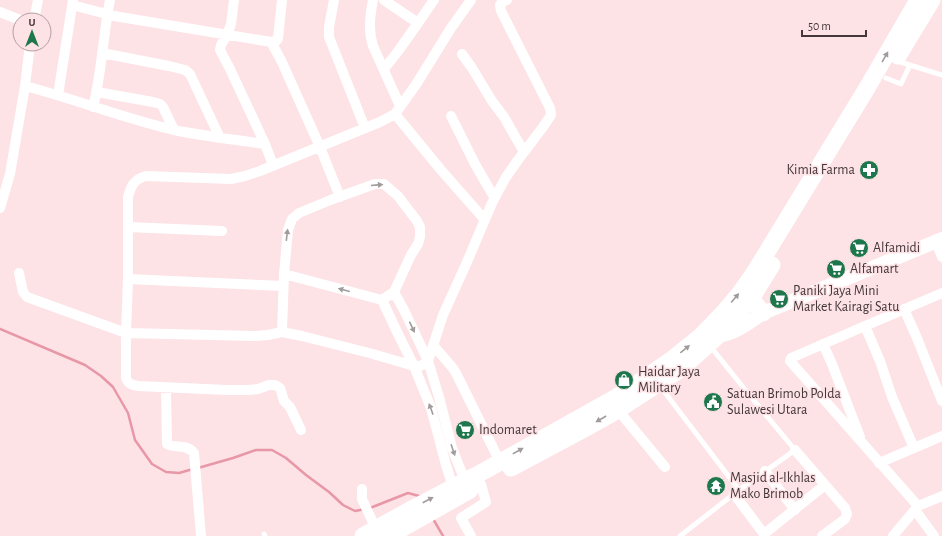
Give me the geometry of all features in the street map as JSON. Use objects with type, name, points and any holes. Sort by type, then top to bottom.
[{"type":"highway","points":[[375,529],[414,515],[459,489],[500,462],[615,398],[711,335],[756,270],[867,88],[918,0]]},
{"type":"highway","points":[[459,489],[586,428],[618,410],[658,384],[681,369],[711,335],[751,299],[886,78],[903,63],[932,0]]},
{"type":"highway","points":[[751,299],[763,313]]},
{"type":"street","points":[[36,12],[38,0]]},
{"type":"street","points":[[93,107],[97,92],[110,0]]},
{"type":"street","points":[[234,0],[231,24],[227,35],[220,45],[220,50],[265,144],[273,165]]},
{"type":"street","points":[[58,95],[72,3],[107,14],[271,42],[278,39],[282,0]]},
{"type":"street","points":[[334,0],[329,27],[329,37],[365,128]]},
{"type":"street","points":[[373,0],[369,24],[370,38],[384,69],[398,110],[441,170],[485,220]]},
{"type":"street","points":[[384,0],[418,23]]},
{"type":"street","points":[[384,69],[434,0]]},
{"type":"street","points":[[301,430],[290,407],[284,400],[280,388],[275,385],[269,385],[258,389],[227,390],[133,386],[128,381],[126,372],[126,333],[128,279],[128,197],[130,189],[137,179],[146,176],[231,179],[252,174],[365,128],[398,110],[471,0]]},
{"type":"street","points":[[19,273],[23,292],[27,297],[126,333],[255,336],[282,332],[366,352],[414,366],[420,366],[428,361],[445,310],[494,197],[506,177],[543,128],[551,112],[501,11],[500,5],[502,2],[507,0]]},
{"type":"street","points":[[0,12],[12,17]]},
{"type":"street","points":[[271,42],[281,60],[320,147],[340,197]]},
{"type":"street","points":[[0,208],[10,174],[29,52]]},
{"type":"street","points":[[102,53],[180,68],[188,72],[194,81],[220,138]]},
{"type":"street","points":[[462,54],[504,117],[524,152]]},
{"type":"street","points":[[24,86],[174,130],[265,144]]},
{"type":"street","points":[[97,92],[160,104],[163,106],[174,130]]},
{"type":"street","points":[[451,116],[475,164],[494,197]]},
{"type":"street","points":[[282,332],[284,274],[288,230],[292,219],[300,213],[340,197],[370,186],[384,184],[398,196],[417,220],[420,227],[419,241],[394,292],[382,300],[284,274]]},
{"type":"street","points":[[128,227],[222,231]]},
{"type":"street","points":[[711,335],[728,334],[746,325],[763,313],[939,241],[942,257]]},
{"type":"street","points":[[128,279],[283,286]]},
{"type":"street","points":[[394,292],[428,361],[452,448],[459,489]]},
{"type":"street","points":[[934,536],[917,508],[862,442],[790,362],[791,358],[942,294]]},
{"type":"street","points":[[382,300],[398,336],[414,366],[433,412],[446,465],[459,489],[486,502],[461,518],[471,536]]},
{"type":"street","points":[[904,310],[920,344],[942,400]]},
{"type":"street","points":[[865,326],[880,361],[892,397],[914,448]]},
{"type":"street","points":[[823,344],[862,442]]},
{"type":"street","points":[[433,345],[456,373],[500,462]]},
{"type":"street","points":[[166,388],[167,444],[186,447],[194,452],[201,536]]},
{"type":"street","points":[[618,410],[665,467]]},
{"type":"street","points":[[879,463],[942,436]]},
{"type":"street","points":[[795,450],[845,508],[847,514],[844,519],[822,536]]},
{"type":"street","points":[[765,471],[795,510]]},
{"type":"street","points":[[736,492],[764,534],[825,484]]},
{"type":"street","points":[[362,489],[362,499],[375,529]]},
{"type":"street","points":[[893,536],[917,508],[942,496]]},
{"type":"lane","points":[[903,63],[942,76]]},
{"type":"lane","points":[[680,536],[736,492],[795,450],[751,397],[711,335]]},
{"type":"lane","points":[[658,384],[736,492]]},
{"type":"waterway","points":[[0,329],[85,365],[101,376],[113,387],[128,413],[135,440],[152,464],[166,472],[179,473],[193,469]]},
{"type":"waterway","points":[[198,468],[256,450],[272,450],[286,458],[343,505],[355,511],[365,509]]},
{"type":"waterway","points":[[370,508],[408,493],[421,498]]},
{"type":"waterway","points":[[432,517],[443,536]]},
{"type":"place","name":"Kimia Farma","points":[[869,170]]},
{"type":"place","name":"Alfamidi","points":[[859,248]]},
{"type":"place","name":"Alfamart","points":[[836,269]]},
{"type":"place","name":"Paniki Jaya Mini Market Kairagi Satu","points":[[779,299]]},
{"type":"place","name":"Haidar Jaya Military","points":[[624,380]]},
{"type":"place","name":"Satuan Brimob Polda Sulawesi Utara","points":[[713,402]]},
{"type":"place","name":"Indomaret","points":[[465,430]]},
{"type":"place","name":"Masjid al-Ikhlas Mako Brimob","points":[[716,486]]}]
